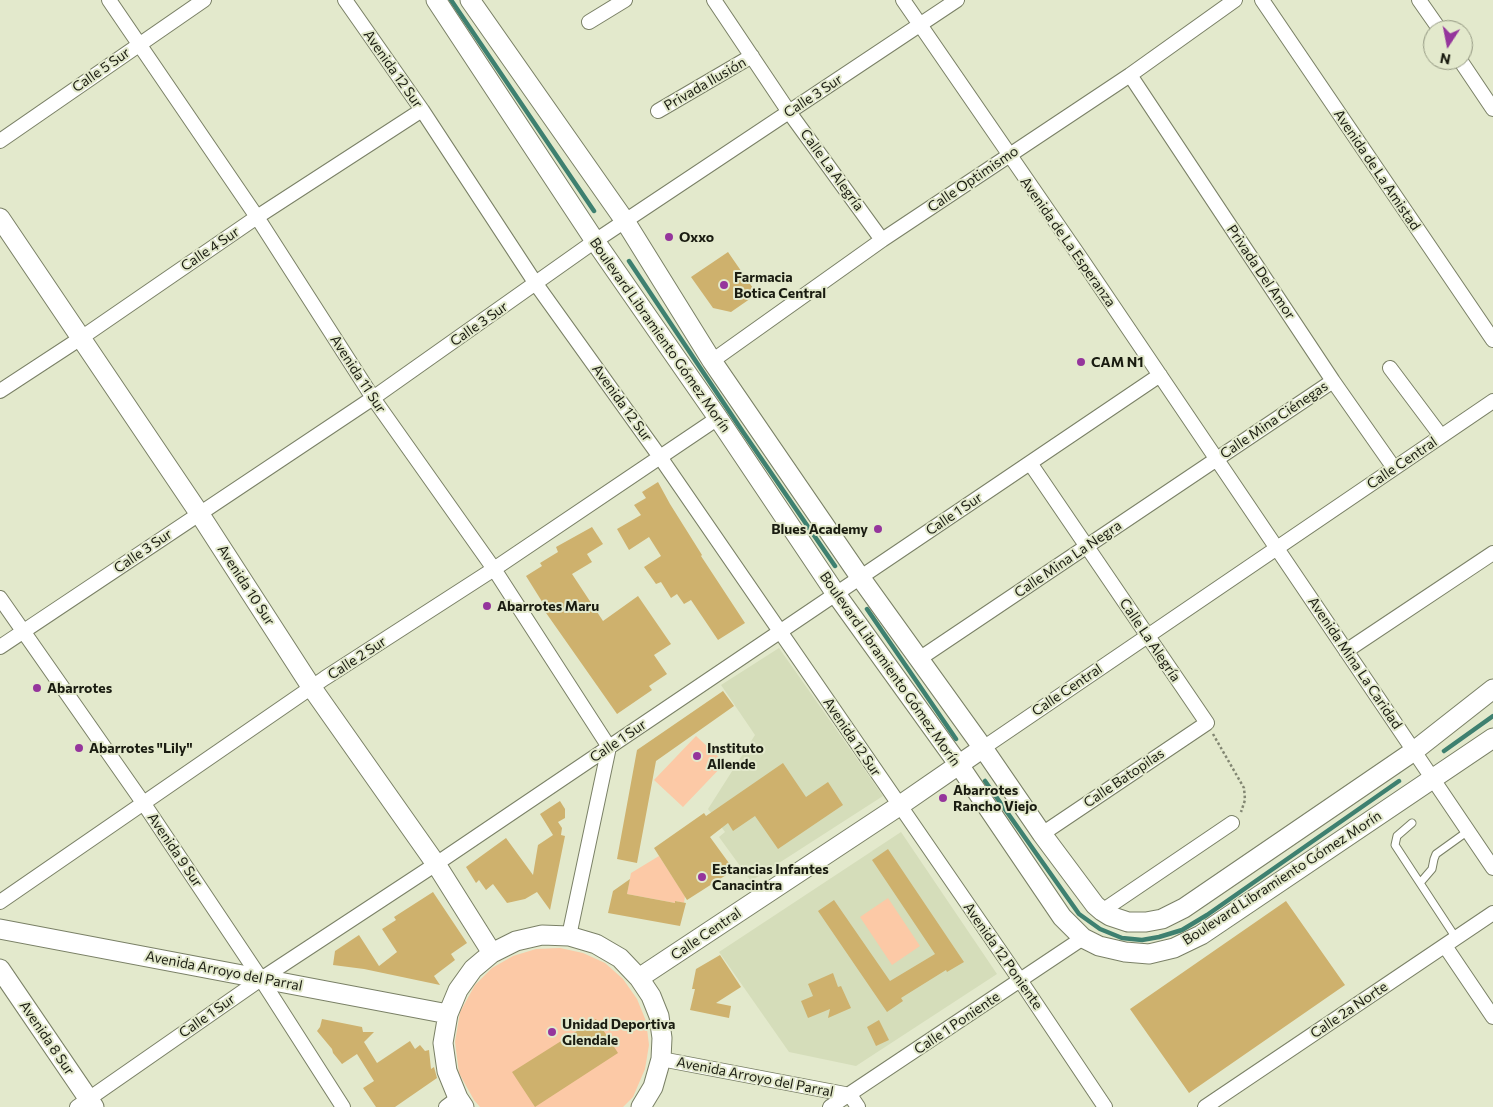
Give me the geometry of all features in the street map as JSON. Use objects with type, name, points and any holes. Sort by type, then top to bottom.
[{"type":"main road","name":"Boulevard Libramiento Gómez Morín","points":[[436,0],[595,241],[718,418],[836,594],[1062,917],[1083,938],[1099,946],[1125,952],[1149,954],[1174,948],[1200,935],[1493,738]]},
{"type":"main road","name":"Boulevard Libramiento Gómez Morín","points":[[470,0],[625,221],[712,361],[860,578],[983,748],[1042,834],[1095,905],[1102,911],[1128,922],[1146,922],[1162,919],[1184,908],[1414,751],[1493,689]]},
{"type":"main road","name":"Avenida 10 Sur","points":[[0,218],[199,513],[312,688],[436,864],[492,953]]},
{"type":"main road","name":"Calle Central","points":[[640,978],[983,748]]},
{"type":"main road","name":"Avenida Arroyo del Parral","points":[[0,929],[448,1014]]},
{"type":"main road","points":[[456,1104],[447,1072],[443,1043],[448,1014],[458,990],[473,969],[492,953],[516,941],[542,936],[569,936],[596,944],[620,958],[640,978],[651,996],[659,1016],[662,1038],[661,1059],[653,1087],[641,1107]]},
{"type":"main road","name":"Avenida 8 Sur","points":[[0,969],[87,1104]]},
{"type":"street","name":"Avenida 11 Sur","points":[[109,0],[257,217],[373,398],[494,569],[609,747]]},
{"type":"street","name":"Calle 5 Sur","points":[[0,141],[204,0]]},
{"type":"street","name":"Avenida 12 Sur","points":[[345,0],[422,110],[536,284],[660,457],[899,806]]},
{"type":"street","points":[[589,22],[625,0]]},
{"type":"street","name":"Calle La Alegría","points":[[714,0],[789,112],[882,240]]},
{"type":"street","name":"Avenida de La Esperanza","points":[[903,0],[1216,459]]},
{"type":"street","name":"Calle 3 Sur","points":[[0,647],[373,398],[595,241],[957,0]]},
{"type":"street","name":"Calle Optimismo","points":[[712,361],[882,240],[1130,75],[1235,0]]},
{"type":"street","name":"Avenida de La Amistad","points":[[1262,0],[1493,340]]},
{"type":"street","points":[[1419,0],[1433,20]]},
{"type":"street","name":"Privada Ilusión","points":[[658,111],[752,56]]},
{"type":"street","points":[[1467,70],[1493,109]]},
{"type":"street","name":"Privada Del Amor","points":[[1130,75],[1333,381],[1394,468]]},
{"type":"street","name":"Calle 4 Sur","points":[[0,391],[81,338],[257,217],[422,110]]},
{"type":"street","points":[[1390,368],[1441,436]]},
{"type":"street","name":"Calle 1 Sur","points":[[87,1104],[261,978],[436,864],[1160,375]]},
{"type":"street","name":"Calle Mina Ciénegas","points":[[1216,459],[1333,381]]},
{"type":"street","name":"Calle Central","points":[[983,748],[1493,401]]},
{"type":"street","name":"Calle 2 Sur","points":[[0,902],[312,688],[494,569],[718,418]]},
{"type":"street","name":"Calle Mina La Negra","points":[[919,659],[1216,459]]},
{"type":"street","name":"Avenida Mina La Caridad","points":[[1216,459],[1493,868]]},
{"type":"street","name":"Calle La Alegría","points":[[1030,463],[1206,723]]},
{"type":"street","points":[[1346,651],[1493,553]]},
{"type":"street","name":"Avenida 9 Sur","points":[[0,598],[144,804],[261,978],[344,1107]]},
{"type":"street","name":"Calle Batopilas","points":[[1042,834],[1206,723]]},
{"type":"street","points":[[569,936],[609,747]]},
{"type":"street","name":"Avenida 12 Poniente","points":[[899,806],[1020,980],[1105,1107]]},
{"type":"street","points":[[1102,911],[1232,823]]},
{"type":"street","name":"Calle 2a Norte","points":[[1205,1107],[1493,913]]},
{"type":"street","name":"Calle 1 Poniente","points":[[830,1107],[1083,938]]},
{"type":"street","points":[[1450,942],[1493,1017]]},
{"type":"street","name":"Avenida Arroyo del Parral","points":[[661,1059],[850,1095]]},
{"type":"street","points":[[850,1095],[858,1107]]},
{"type":"lane","points":[[1412,822],[1397,836],[1395,845],[1420,883],[1450,942]]},
{"type":"lane","points":[[1420,883],[1431,871],[1436,854],[1468,831]]},
{"type":"path","points":[[1206,723],[1244,788],[1245,800],[1241,812],[1232,823]]},
{"type":"shaded area","points":[[779,648],[883,796],[751,881],[719,837],[725,832],[708,809],[755,735],[721,685]]},
{"type":"shaded area","points":[[696,736],[725,763],[683,807],[654,780]]},
{"type":"shaded area","points":[[901,832],[997,974],[856,1066],[789,1052],[719,952]]},
{"type":"shaded area","points":[[659,856],[685,896],[684,903],[627,894],[631,873]]},
{"type":"shaded area","points":[[888,898],[920,946],[892,965],[860,917]]},
{"type":"shaded area","name":"Unidad Deportiva Glendale","points":[[560,948],[583,953],[605,963],[623,979],[637,999],[646,1021],[649,1045],[645,1069],[633,1097],[623,1107],[480,1107],[459,1073],[455,1042],[460,1012],[475,985],[492,968],[513,956],[536,949]]},
{"type":"building","name":"Farmacia Botica Central","points":[[728,252],[757,294],[731,312],[713,308],[691,277]]},
{"type":"building","points":[[658,482],[701,556],[745,623],[718,640],[691,600],[684,604],[677,594],[671,598],[661,582],[656,584],[644,567],[661,556],[649,537],[629,550],[617,529],[641,515],[634,505],[646,498],[642,492]]},
{"type":"building","points":[[592,527],[603,544],[587,554],[592,562],[572,574],[603,621],[638,596],[671,644],[654,655],[667,674],[649,686],[652,690],[617,714],[544,610],[546,608],[526,576],[542,566],[540,563],[558,552],[556,547]]},
{"type":"building","points":[[723,691],[734,706],[656,761],[637,863],[617,859],[637,750]]},
{"type":"building","points":[[783,763],[806,797],[828,782],[843,805],[778,849],[755,816],[733,831],[728,823],[710,837],[734,870],[687,900],[654,848],[704,813],[706,816]]},
{"type":"building","points":[[560,801],[565,809],[565,818],[558,822],[562,828],[561,835],[565,836],[550,910],[537,892],[525,899],[507,903],[493,884],[486,890],[479,880],[476,883],[466,867],[506,838],[533,875],[538,845],[553,835],[540,814]]},
{"type":"building","points":[[888,849],[964,962],[947,972],[946,970],[901,998],[903,1001],[887,1012],[818,911],[834,900],[890,981],[935,954],[872,860]]},
{"type":"building","points":[[630,879],[627,894],[675,903],[675,901],[686,903],[680,926],[608,913],[613,891]]},
{"type":"building","points":[[433,892],[467,943],[451,954],[455,960],[434,976],[440,985],[364,969],[333,965],[335,951],[359,935],[379,966],[397,952],[382,929],[396,920],[394,917]]},
{"type":"building","points":[[1286,901],[1345,985],[1189,1093],[1130,1009]]},
{"type":"building","points":[[720,955],[741,987],[716,1003],[731,1006],[729,1018],[690,1010],[695,989],[692,989],[696,969]]},
{"type":"building","points":[[833,973],[838,987],[841,986],[851,1008],[828,1018],[830,1009],[808,1018],[801,1001],[813,996],[808,984]]},
{"type":"building","points":[[322,1019],[362,1027],[363,1032],[374,1032],[364,1042],[377,1063],[410,1041],[415,1049],[420,1045],[425,1051],[429,1050],[431,1069],[434,1067],[437,1078],[395,1107],[376,1107],[363,1088],[374,1081],[357,1054],[342,1064],[317,1031]]},
{"type":"building","points":[[596,1019],[618,1053],[535,1107],[512,1072]]},
{"type":"building","points":[[879,1020],[889,1040],[876,1046],[867,1027]]},
{"type":"waterway","points":[[451,0],[594,211]]},
{"type":"waterway","points":[[629,261],[835,566]]},
{"type":"waterway","points":[[867,609],[956,739]]},
{"type":"waterway","points":[[1444,751],[1493,716]]},
{"type":"waterway","points":[[985,781],[1079,914],[1100,929],[1122,938],[1142,940],[1182,930],[1207,915],[1399,781]]},
{"type":"place","name":"Oxxo","points":[[669,237]]},
{"type":"place","name":"Farmacia Botica Central","points":[[724,285]]},
{"type":"place","name":"CAM N1","points":[[1081,362]]},
{"type":"place","name":"Blues Academy","points":[[878,529]]},
{"type":"place","name":"Abarrotes Maru","points":[[487,606]]},
{"type":"place","name":"Abarrotes","points":[[37,688]]},
{"type":"place","name":"Abarrotes \"Lily\"","points":[[79,748]]},
{"type":"place","name":"Instituto Allende","points":[[697,756]]},
{"type":"place","name":"Abarrotes Rancho Viejo","points":[[943,798]]},
{"type":"place","name":"Estancias Infantes Canacintra","points":[[702,877]]},
{"type":"place","name":"Unidad Deportiva Glendale","points":[[552,1032]]}]
